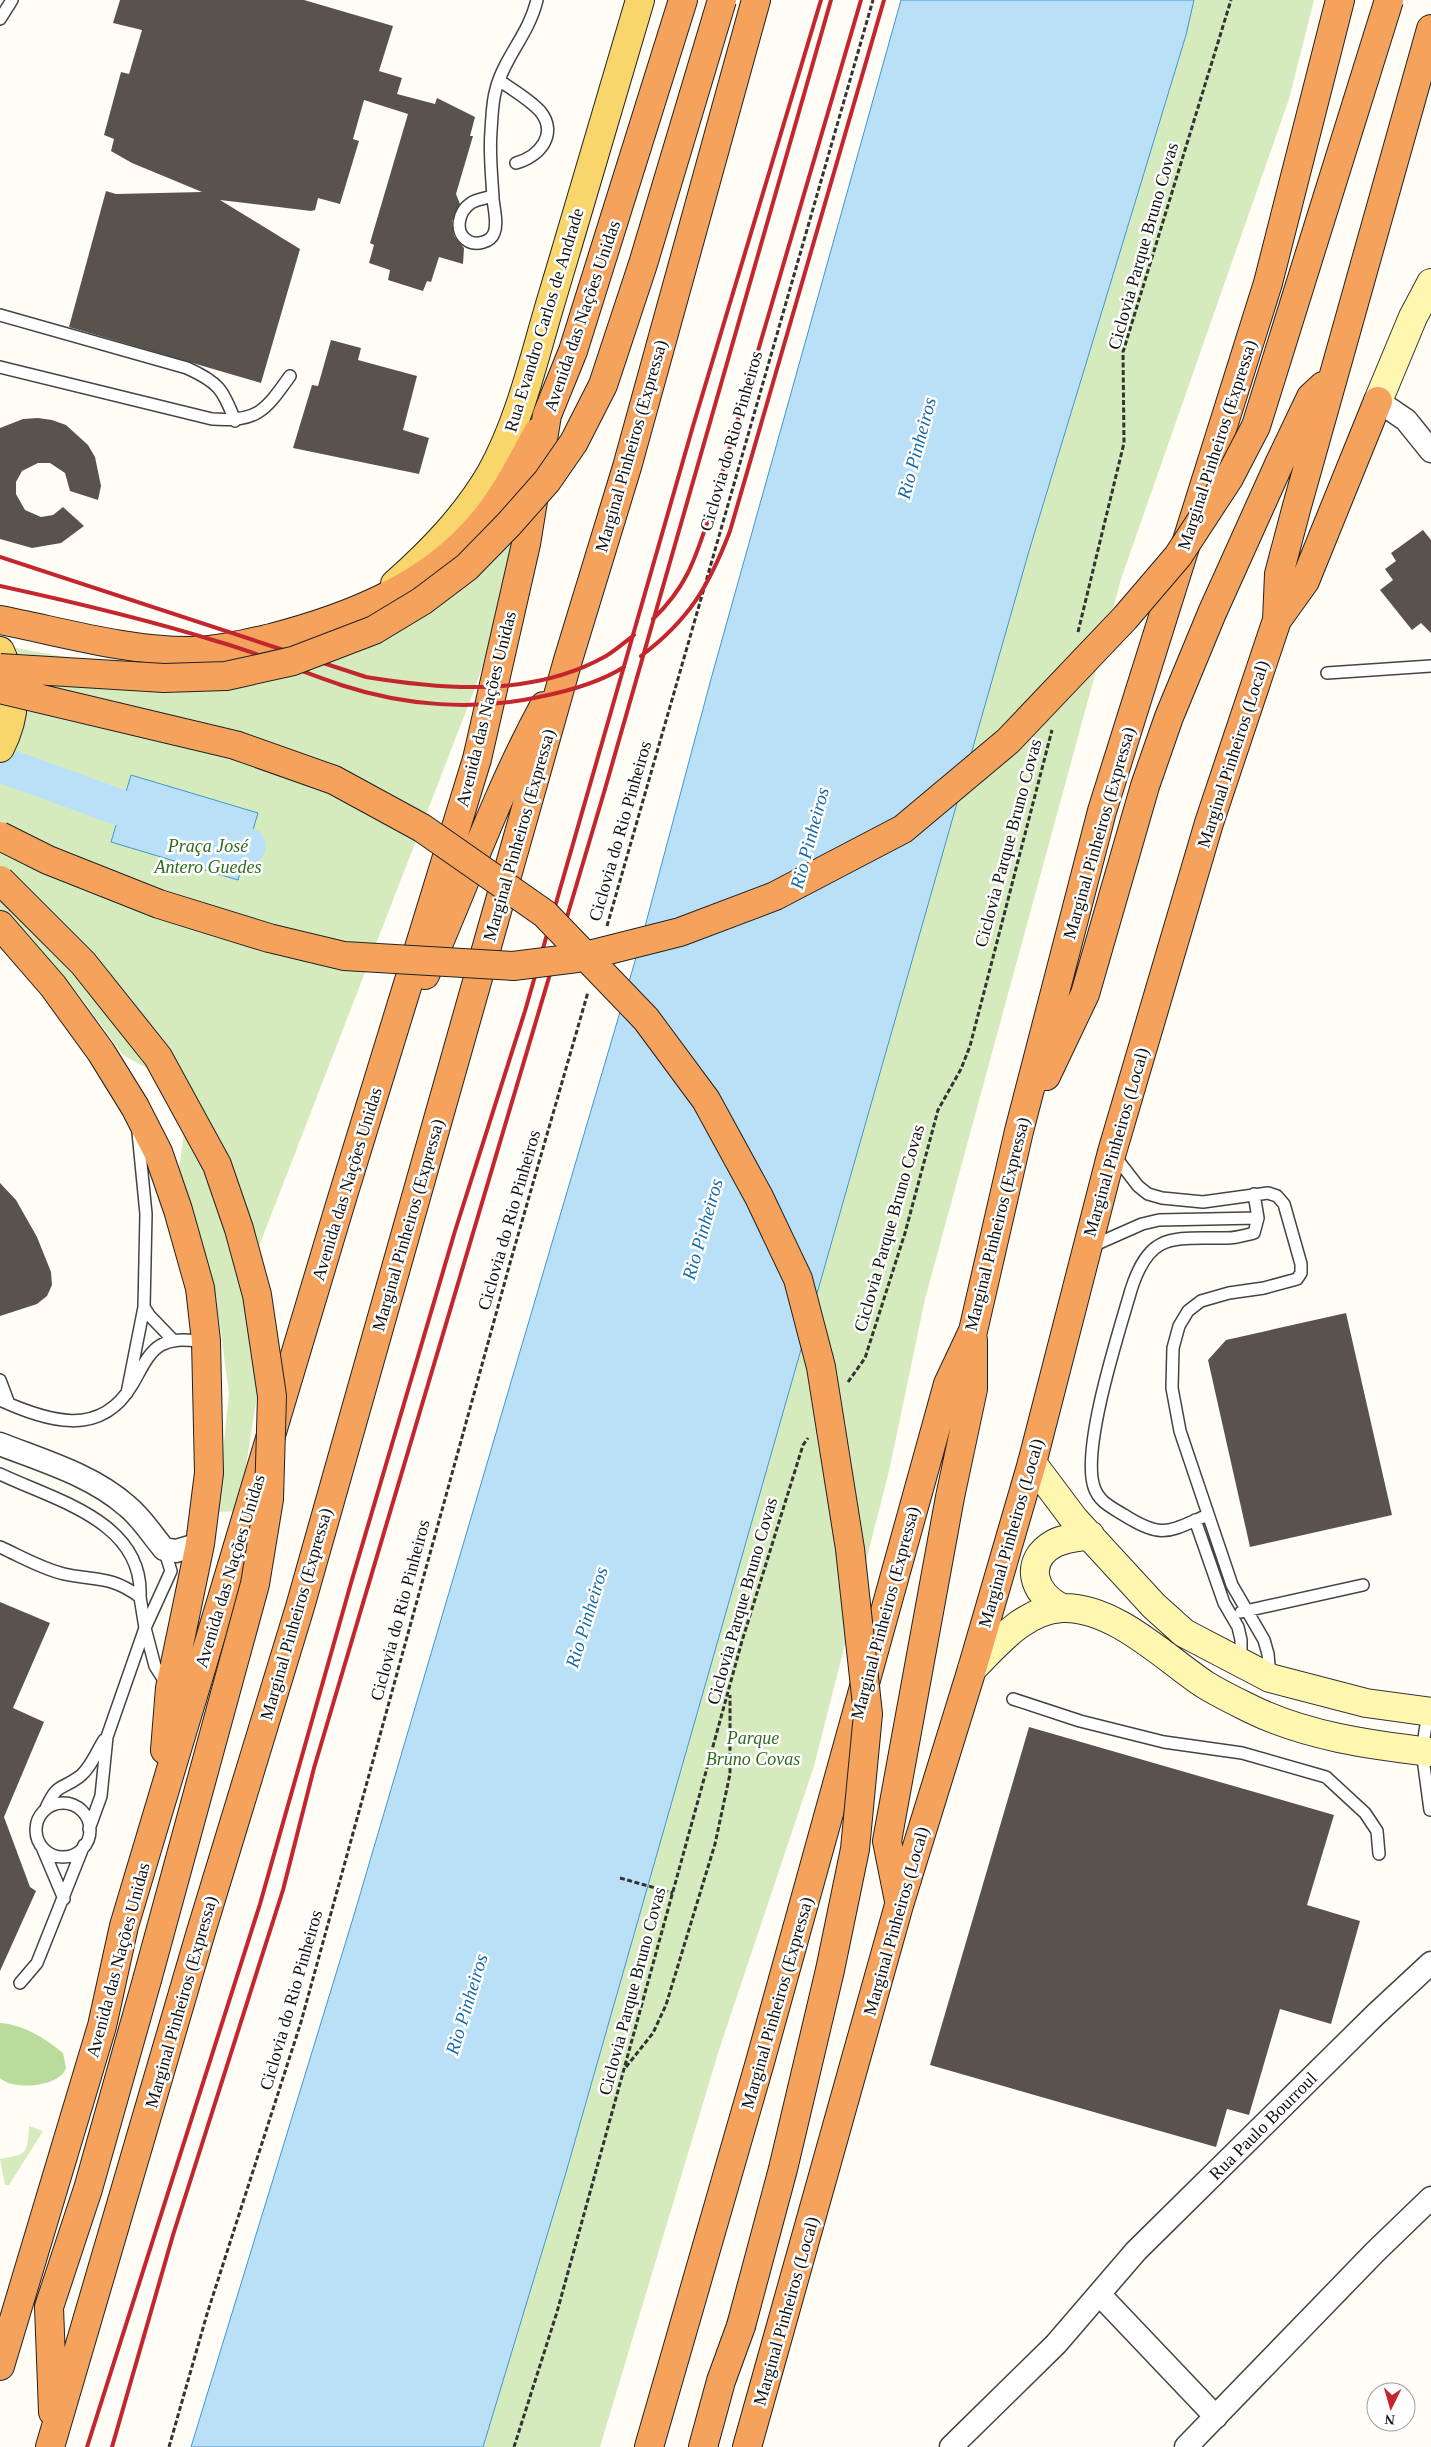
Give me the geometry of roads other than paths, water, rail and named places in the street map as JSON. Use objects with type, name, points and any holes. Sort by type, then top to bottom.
[{"type":"highway","name":"Avenida das Nações Unidas","points":[[0,2366],[102,2026],[124,1926],[376,1085],[477,759],[526,544],[547,415],[573,351],[683,0]]},
{"type":"highway","points":[[0,668],[164,678],[226,676],[293,661],[374,630],[422,601],[467,567],[547,481],[574,442],[603,385],[643,264],[722,0]]},
{"type":"highway","name":"Marginal Pinheiros (Expressa)","points":[[52,2441],[200,1936],[300,1607],[568,660],[627,467],[756,0]]},
{"type":"highway","name":"Marginal Pinheiros (Expressa)","points":[[649,2447],[758,2072],[948,1384],[973,1331],[1020,1131],[1102,811],[1268,283],[1340,0]]},
{"type":"highway","points":[[0,836],[48,860],[150,900],[268,938],[344,956],[513,966],[577,958],[680,932],[774,896],[903,829],[1008,742],[1125,618],[1178,556],[1229,478],[1256,426],[1389,0]]},
{"type":"highway","points":[[1277,620],[1279,574],[1431,29]]},
{"type":"highway","points":[[1020,1131],[1086,994],[1144,786],[1169,717],[1208,621],[1311,397],[1333,376]]},
{"type":"highway","points":[[1277,620],[1305,581],[1378,401]]},
{"type":"highway","points":[[0,620],[148,649],[191,651],[243,644],[294,632],[338,618],[378,601],[416,579],[450,555],[481,524],[502,494],[547,415]]},
{"type":"highway","name":"Marginal Pinheiros (Local)","points":[[747,2447],[899,1905],[972,1668],[1032,1463],[1112,1152],[1209,823],[1277,620]]},
{"type":"highway","points":[[376,1085],[453,912],[473,856],[513,764],[568,660]]},
{"type":"highway","points":[[0,689],[235,745],[334,780],[422,828],[545,914],[646,1019],[706,1100],[760,1197],[798,1279],[823,1377],[850,1550],[868,1714],[855,1849],[830,1970],[783,2169],[741,2326],[721,2381],[703,2447]]},
{"type":"highway","points":[[0,880],[83,963],[158,1057],[217,1165],[239,1229],[257,1295],[272,1396],[269,1499],[255,1584],[88,2190],[49,2307],[52,2441]]},
{"type":"highway","points":[[0,925],[53,986],[101,1052],[136,1107],[158,1152],[178,1210],[200,1288],[206,1341],[209,1473],[200,1544],[170,1688],[161,1804]]},
{"type":"highway","points":[[899,1905],[887,1841],[950,1497],[973,1388],[973,1331]]},
{"type":"highway","points":[[686,2447],[721,2381]]},
{"type":"main road","name":"Rua Evandro Carlos de Andrade","points":[[378,601],[446,534],[471,504],[491,472],[508,435],[550,304],[640,0]]},
{"type":"main road","points":[[0,651],[10,674],[13,700],[5,738]]},
{"type":"street","points":[[1431,283],[1413,317],[1378,401],[1406,420],[1431,451]]},
{"type":"street","points":[[0,1444],[70,1471],[116,1496],[129,1507],[164,1549],[176,1551],[200,1544]]},
{"type":"street","points":[[1032,1463],[1059,1501],[1154,1606],[1184,1632],[1270,1678],[1366,1703],[1429,1712]]},
{"type":"street","points":[[1062,1608],[1048,1601],[1038,1589],[1035,1581],[1037,1561],[1044,1551],[1056,1542],[1090,1535]]},
{"type":"street","points":[[972,1668],[1005,1636],[1026,1620],[1048,1610],[1062,1608],[1081,1610],[1104,1618],[1138,1636],[1205,1684],[1250,1709],[1292,1727],[1426,1752]]},
{"type":"street","name":"Rua Paulo Bourroul","points":[[951,2447],[1056,2344],[1136,2251],[1375,2015],[1431,1963]]},
{"type":"street","points":[[1186,2447],[1431,2198]]},
{"type":"street","points":[[1100,2295],[1216,2417]]},
{"type":"lane","points":[[0,19],[12,0]]},
{"type":"lane","points":[[493,196],[491,132],[496,89],[534,15],[537,0]]},
{"type":"lane","points":[[500,81],[540,112],[546,126],[547,140],[540,151],[528,160],[516,163]]},
{"type":"lane","points":[[0,315],[187,368],[203,375],[216,384],[226,398],[235,420]]},
{"type":"lane","points":[[0,367],[212,419],[235,420],[256,415],[270,404],[290,376]]},
{"type":"lane","points":[[1327,672],[1431,666]]},
{"type":"lane","points":[[127,1393],[144,1306],[146,1214],[136,1107]]},
{"type":"lane","points":[[1112,1152],[1138,1186],[1148,1194],[1203,1202],[1268,1193],[1277,1196],[1284,1204],[1301,1273],[1297,1279],[1264,1288],[1229,1293],[1200,1302],[1188,1311],[1179,1326],[1173,1348],[1172,1388],[1180,1431],[1232,1585],[1264,1640],[1268,1654],[1270,1678]]},
{"type":"lane","points":[[1208,1515],[1180,1528],[1158,1532],[1142,1526],[1101,1501],[1094,1486],[1092,1474],[1096,1421],[1112,1356],[1137,1270],[1157,1246],[1168,1240],[1207,1237],[1229,1238],[1254,1233],[1258,1218],[1254,1194]]},
{"type":"lane","points":[[1086,1249],[1142,1224],[1159,1220],[1258,1218]]},
{"type":"lane","points":[[144,1306],[149,1316],[173,1340]]},
{"type":"lane","points":[[0,1380],[4,1402],[54,1420],[80,1421],[104,1413],[118,1404],[127,1393],[152,1352],[160,1346],[173,1340],[206,1341]]},
{"type":"lane","points":[[0,1474],[93,1516],[110,1529],[122,1542],[134,1561],[140,1584],[145,1628],[156,1666],[160,1677],[170,1688]]},
{"type":"lane","points":[[1195,1520],[1224,1603],[1238,1628],[1241,1640],[1241,1664]]},
{"type":"lane","points":[[0,1547],[65,1574],[103,1579],[123,1585],[140,1597]]},
{"type":"lane","points":[[20,1983],[37,1963],[64,1899],[101,1796],[107,1737],[145,1628],[171,1571],[164,1549]]},
{"type":"lane","points":[[1231,1614],[1363,1584]]},
{"type":"lane","points":[[1013,1699],[1090,1724],[1164,1742],[1242,1753],[1326,1777],[1369,1819],[1377,1831],[1379,1854]]},
{"type":"lane","points":[[1429,1712],[1426,1752],[1430,1810]]},
{"type":"lane","points":[[64,1899],[38,1839],[37,1822],[53,1792],[60,1786],[79,1777],[85,1771],[107,1737]]},
{"type":"lane","points":[[46,1808],[62,1803],[76,1806],[86,1816],[89,1829]]},
{"type":"lane","points":[[42,1846],[56,1856],[65,1856],[73,1854],[84,1845]]},
{"type":"water","name":"Rio Pinheiros","points":[[901,0],[1194,0],[1186,35],[1029,551],[565,2176],[483,2447],[191,2447],[354,1915],[643,934],[711,679]]},
{"type":"water","points":[[131,775],[258,813],[238,880],[111,842]]},
{"type":"waterway","points":[[0,764],[121,808],[248,846]]},
{"type":"railway","points":[[87,2447],[260,1904],[351,1583],[455,1231],[525,1011],[693,426],[821,0]]},
{"type":"railway","points":[[112,2447],[173,2235],[283,1890],[314,1768],[605,789],[831,0]]},
{"type":"railway","points":[[653,619],[675,595],[690,570],[706,527],[861,0]]},
{"type":"railway","points":[[641,656],[658,643],[696,601],[714,569],[730,531],[884,0]]},
{"type":"railway","points":[[0,557],[366,677],[396,682],[458,687],[489,687],[519,684],[549,678],[578,669],[606,656],[634,635]]},
{"type":"railway","points":[[0,586],[163,625],[248,651],[341,685],[390,698],[415,702],[465,705],[490,704],[550,695],[583,686],[604,678],[624,667]]},
{"type":"park label","name":"Praça José Antero Guedes","points":[[208,856]]},
{"type":"park label","name":"Parque Bruno Covas","points":[[753,1748]]}]
